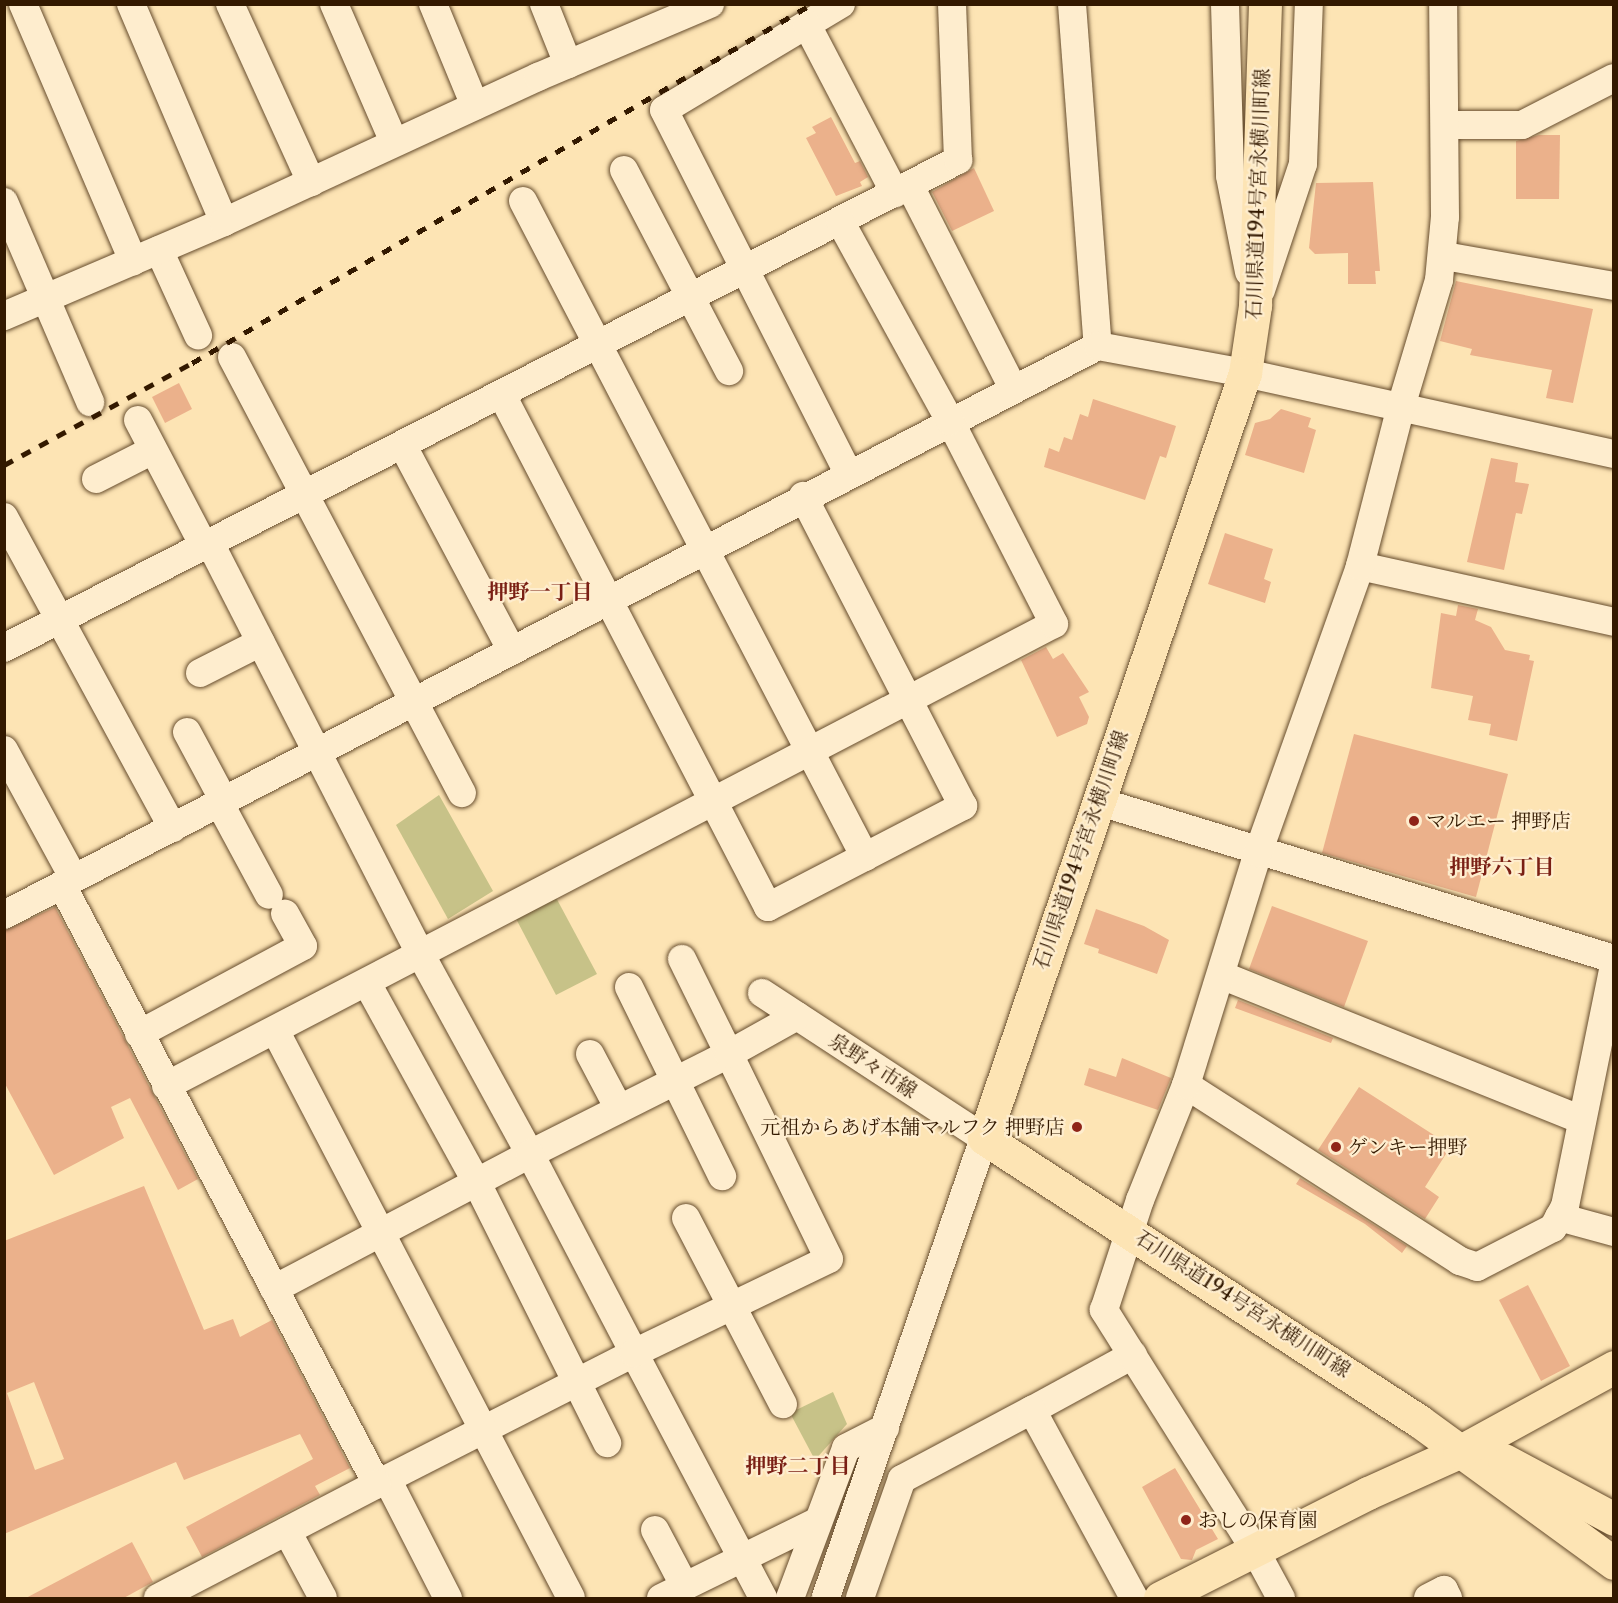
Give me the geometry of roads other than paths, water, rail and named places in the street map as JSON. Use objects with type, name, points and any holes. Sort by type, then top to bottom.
[{"type":"main road","name":"石川県道194号宮永横川町線","points":[[1265,4],[1255,306],[1245,374],[984,1138],[1132,1231],[1419,1421],[1459,1452],[1512,1485],[1614,1563]]},
{"type":"main road","points":[[1160,1599],[1255,1550],[1459,1452],[1614,1367]]},
{"type":"main road","points":[[1459,1452],[1491,1453],[1614,1519]]},
{"type":"street","points":[[131,4],[224,222]]},
{"type":"street","points":[[230,4],[311,182]]},
{"type":"street","points":[[334,4],[394,142]]},
{"type":"street","points":[[433,4],[475,106]]},
{"type":"street","points":[[544,4],[568,63]]},
{"type":"street","points":[[4,316],[224,222],[568,63],[659,15],[710,4]]},
{"type":"street","points":[[841,4],[664,110],[848,473]]},
{"type":"street","points":[[4,648],[404,446],[958,160],[952,4]]},
{"type":"street","points":[[1072,4],[1098,346]]},
{"type":"street","points":[[1225,4],[1230,176],[1255,306]]},
{"type":"street","points":[[1255,306],[1303,164],[1309,4]]},
{"type":"street","points":[[1281,1599],[1255,1550],[1104,1310],[1186,1085],[1258,853],[1360,566],[1400,410],[1444,256],[1443,4]]},
{"type":"street","points":[[24,11],[133,261]]},
{"type":"street","points":[[807,25],[1012,388]]},
{"type":"street","points":[[1445,126],[1522,125],[1614,79]]},
{"type":"street","points":[[624,170],[689,299],[729,371]]},
{"type":"street","points":[[523,201],[865,857]]},
{"type":"street","points":[[4,202],[90,402]]},
{"type":"street","points":[[166,1086],[1054,624],[950,421],[840,220]]},
{"type":"street","points":[[159,250],[198,335]]},
{"type":"street","points":[[1444,256],[1614,286]]},
{"type":"street","points":[[4,915],[318,753],[803,496],[1098,346],[1245,374],[1400,410],[1614,454]]},
{"type":"street","points":[[232,357],[462,793]]},
{"type":"street","points":[[502,395],[768,907],[963,806],[803,496]]},
{"type":"street","points":[[138,420],[261,642],[421,955],[530,1154],[763,1599]]},
{"type":"street","points":[[404,446],[512,651]]},
{"type":"street","points":[[96,479],[153,450]]},
{"type":"street","points":[[4,517],[173,828]]},
{"type":"street","points":[[1360,566],[1614,622]]},
{"type":"street","points":[[200,673],[261,642]]},
{"type":"street","points":[[139,1034],[303,946],[277,905],[187,732]]},
{"type":"street","points":[[4,750],[166,1086],[274,1289],[448,1599]]},
{"type":"street","points":[[1098,801],[1258,853],[1614,959]]},
{"type":"street","points":[[158,1599],[484,1429],[634,1353],[829,1259],[682,958]]},
{"type":"street","points":[[1186,1085],[1460,1261],[1477,1267],[1553,1228],[1565,1206],[1614,964]]},
{"type":"street","points":[[1221,975],[1582,1120]]},
{"type":"street","points":[[367,983],[477,1183],[607,1443]]},
{"type":"street","points":[[629,987],[722,1176]]},
{"type":"street","name":"泉野々市線","points":[[762,993],[984,1138]]},
{"type":"street","points":[[274,1289],[530,1154],[729,1054],[797,1016]]},
{"type":"street","points":[[275,1030],[571,1599]]},
{"type":"street","points":[[590,1054],[619,1109]]},
{"type":"street","points":[[826,1599],[984,1138]]},
{"type":"street","points":[[1559,1217],[1614,1232]]},
{"type":"street","points":[[686,1218],[783,1404]]},
{"type":"street","points":[[860,1599],[902,1479],[1133,1355]]},
{"type":"street","points":[[1032,1410],[1134,1599]]},
{"type":"street","points":[[790,1599],[846,1448],[885,1428]]},
{"type":"street","points":[[873,1461],[902,1479]]},
{"type":"street","points":[[655,1530],[673,1593],[818,1521]]},
{"type":"street","points":[[287,1530],[323,1599]]},
{"type":"street","points":[[1428,1599],[1444,1590],[1448,1599]]},
{"type":"railway","points":[[4,465],[192,363],[812,4]]},
{"type":"place","name":"マルエー 押野店","points":[[1414,821]]},
{"type":"place","name":"元祖からあげ本舗マルフク 押野店","points":[[1077,1127]]},
{"type":"place","name":"ゲンキー押野","points":[[1336,1147]]},
{"type":"place","name":"おしの保育園","points":[[1186,1520]]},
{"type":"district","name":"押野一丁目","points":[[540,592]]},
{"type":"district","name":"押野六丁目","points":[[1502,867]]},
{"type":"district","name":"押野二丁目","points":[[798,1466]]}]
